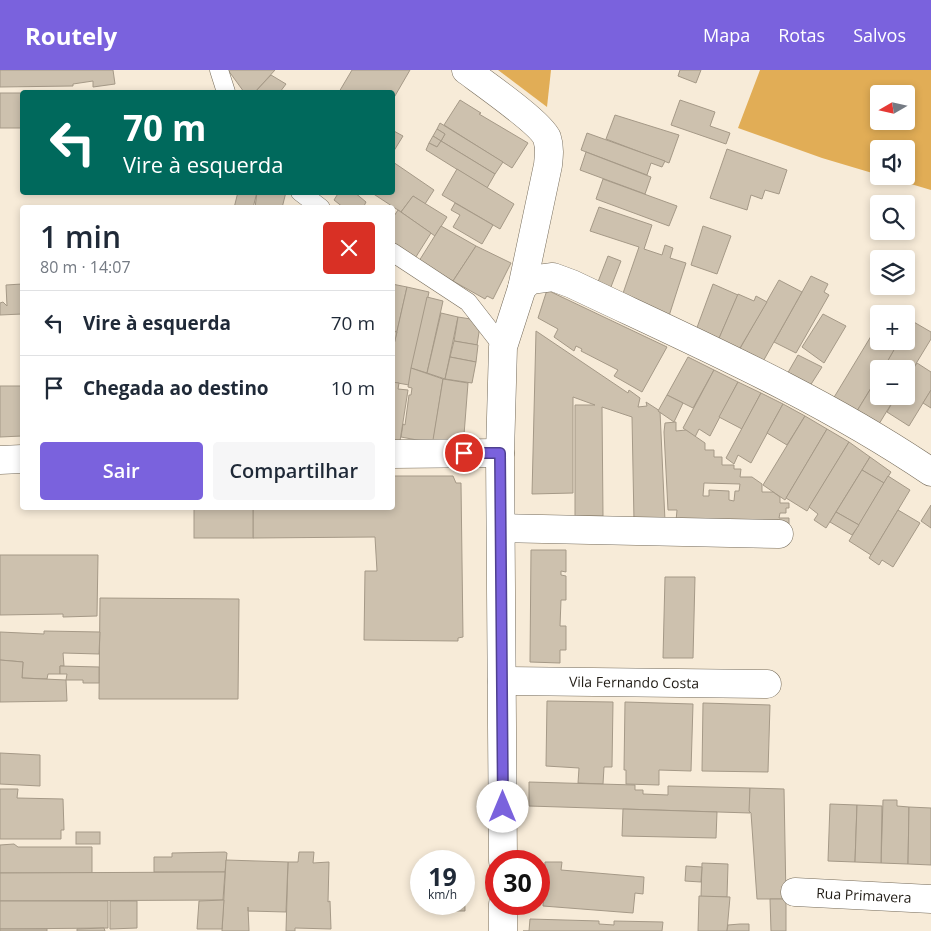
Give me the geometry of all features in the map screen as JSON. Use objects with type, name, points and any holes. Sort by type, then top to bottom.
[{"type":"street","points":[[466,70],[534,124],[546,136],[549,148],[548,165],[522,288],[503,347],[500,453],[503,850]]},
{"type":"street","points":[[522,288],[530,280],[544,276],[553,277],[572,284],[738,363],[811,401],[900,451],[931,472]]},
{"type":"street","points":[[395,454],[500,453]]},
{"type":"street","points":[[0,460],[20,459]]},
{"type":"street","points":[[500,528],[779,534]]},
{"type":"street","name":"Vila Fernando Costa","points":[[502,681],[767,684]]},
{"type":"street","name":"Rua Primavera","points":[[795,892],[931,899]]},
{"type":"street","points":[[503,915],[503,931]]},
{"type":"lane","points":[[219,70],[225,90]]},
{"type":"lane","points":[[304,195],[317,205]]},
{"type":"lane","points":[[395,254],[468,302],[503,347]]},
{"type":"shaded area","points":[[498,70],[551,70],[547,107]]},
{"type":"shaded area","points":[[760,70],[931,70],[931,190],[914,185],[915,140],[870,140],[870,172],[822,158],[738,128]]},
{"type":"building","points":[[0,70],[113,70],[115,84],[93,87],[93,81],[73,84],[73,86],[0,87]]},
{"type":"building","points":[[228,70],[275,70],[257,90],[243,90]]},
{"type":"building","points":[[352,70],[410,70],[395,96],[395,90],[340,90]]},
{"type":"building","points":[[680,70],[701,70],[696,83],[678,76]]},
{"type":"building","points":[[271,75],[286,84],[282,90],[257,90]]},
{"type":"building","points":[[0,93],[20,93],[20,128],[0,128]]},
{"type":"building","points":[[460,100],[481,113],[479,114],[528,143],[512,168],[444,125]]},
{"type":"building","points":[[680,100],[715,112],[710,126],[730,133],[726,144],[671,125]]},
{"type":"building","points":[[615,115],[679,135],[669,163],[606,139]]},
{"type":"building","points":[[440,123],[503,162],[495,174],[441,141],[445,134],[437,129]]},
{"type":"building","points":[[437,129],[445,134],[441,141],[433,136]]},
{"type":"building","points":[[395,132],[403,136],[395,149]]},
{"type":"building","points":[[587,133],[665,161],[662,167],[651,163],[647,175],[581,150]]},
{"type":"building","points":[[433,136],[441,141],[437,147],[429,143]]},
{"type":"building","points":[[441,141],[495,174],[487,188],[426,150],[429,143],[437,147]]},
{"type":"building","points":[[727,149],[787,170],[779,194],[765,190],[762,199],[751,195],[747,210],[710,198]]},
{"type":"building","points":[[586,152],[651,177],[645,194],[580,170]]},
{"type":"building","points":[[395,163],[434,190],[425,204],[413,196],[401,212],[395,208],[395,205],[390,205],[375,195],[395,195]]},
{"type":"building","points":[[457,169],[514,204],[500,229],[442,195]]},
{"type":"building","points":[[603,179],[677,206],[669,226],[596,199]]},
{"type":"building","points":[[237,195],[256,195],[254,205],[235,205]]},
{"type":"building","points":[[257,195],[285,195],[283,205],[255,205]]},
{"type":"building","points":[[337,195],[358,195],[366,202],[364,205],[340,205],[334,200]]},
{"type":"building","points":[[413,196],[447,217],[435,236],[401,212]]},
{"type":"building","points":[[455,203],[493,225],[482,244],[453,227],[460,215],[451,210]]},
{"type":"building","points":[[599,207],[652,225],[644,249],[662,255],[665,245],[673,248],[670,258],[686,263],[668,319],[620,302],[639,247],[590,231]]},
{"type":"building","points":[[398,210],[431,233],[414,260],[395,247],[395,214]]},
{"type":"building","points":[[441,226],[476,246],[453,281],[419,261]]},
{"type":"building","points":[[703,226],[731,236],[717,274],[691,265]]},
{"type":"building","points":[[476,246],[511,263],[493,299],[487,296],[485,299],[453,281]]},
{"type":"building","points":[[608,256],[621,261],[609,292],[596,287]]},
{"type":"building","points":[[811,276],[828,284],[824,292],[829,295],[796,353],[774,342]]},
{"type":"building","points":[[779,280],[802,292],[761,365],[738,352]]},
{"type":"building","points":[[20,284],[20,314],[0,315],[0,303],[3,302],[7,306],[6,285]]},
{"type":"building","points":[[713,284],[738,295],[717,343],[695,333]]},
{"type":"building","points":[[395,285],[407,287],[397,332],[395,332]]},
{"type":"building","points":[[407,287],[429,292],[409,385],[395,383],[395,340]]},
{"type":"building","points":[[547,290],[667,347],[642,392],[614,376],[618,370],[581,351],[582,349],[576,346],[574,351],[554,337],[558,329],[538,318]]},
{"type":"building","points":[[738,294],[754,301],[756,296],[767,302],[737,353],[717,343]]},
{"type":"building","points":[[427,297],[443,301],[427,373],[411,368]]},
{"type":"building","points":[[441,313],[458,317],[445,379],[427,373]]},
{"type":"building","points":[[823,314],[846,326],[824,363],[802,347]]},
{"type":"building","points":[[458,317],[477,320],[480,326],[477,345],[454,341]]},
{"type":"building","points":[[915,323],[931,332],[931,339],[915,365],[915,360],[888,360],[894,350],[915,350]]},
{"type":"building","points":[[536,331],[628,393],[629,390],[640,398],[638,407],[647,406],[646,402],[660,411],[665,521],[634,521],[632,417],[602,407],[603,516],[575,516],[575,405],[595,405],[573,397],[573,493],[532,494]]},
{"type":"building","points":[[870,338],[870,350],[894,350],[888,360],[870,360],[870,390],[857,411],[833,399]]},
{"type":"building","points":[[454,341],[478,345],[476,362],[450,357]]},
{"type":"building","points":[[798,355],[822,367],[808,389],[786,376]]},
{"type":"building","points":[[450,357],[476,362],[472,383],[445,379]]},
{"type":"building","points":[[688,357],[714,370],[693,408],[667,395]]},
{"type":"building","points":[[917,363],[931,372],[931,390],[909,426],[887,412],[891,405],[915,405],[915,366]]},
{"type":"building","points":[[411,368],[443,379],[433,443],[401,437],[403,424],[405,425],[409,395],[411,395],[412,388],[408,387]]},
{"type":"building","points":[[714,370],[738,382],[710,436],[699,429],[695,437],[683,428]]},
{"type":"building","points":[[443,379],[468,383],[463,448],[432,446]]},
{"type":"building","points":[[395,382],[399,383],[398,389],[408,390],[400,441],[395,441]]},
{"type":"building","points":[[738,382],[761,393],[742,429],[719,417]]},
{"type":"building","points":[[0,386],[20,386],[20,436],[0,437]]},
{"type":"building","points":[[870,390],[870,405],[891,405],[879,424],[857,411]]},
{"type":"building","points":[[931,390],[931,408],[923,403]]},
{"type":"building","points":[[761,393],[783,404],[751,463],[738,455],[734,464],[726,458]]},
{"type":"building","points":[[667,395],[683,403],[674,422],[658,411]]},
{"type":"building","points":[[783,404],[805,416],[787,445],[767,433]]},
{"type":"building","points":[[805,416],[827,429],[785,500],[763,485]]},
{"type":"building","points":[[676,422],[676,431],[686,430],[705,443],[705,450],[714,450],[714,457],[722,457],[722,465],[734,465],[734,469],[741,469],[740,477],[752,477],[762,484],[762,492],[773,492],[780,497],[780,503],[789,503],[786,513],[780,513],[779,518],[789,518],[789,524],[676,521],[677,510],[668,510],[665,423]],"holes":[[[704,483],[740,484],[739,491],[735,491],[734,501],[729,500],[729,491],[709,490],[709,496],[703,496]]]},
{"type":"building","points":[[827,429],[849,442],[807,511],[786,498]]},
{"type":"building","points":[[849,442],[870,457],[826,528],[814,520],[818,514],[809,507]]},
{"type":"building","points":[[870,457],[891,472],[884,483],[862,470]]},
{"type":"building","points":[[862,470],[884,483],[859,525],[836,512]]},
{"type":"building","points":[[395,476],[453,476],[456,483],[461,483],[463,637],[458,638],[458,641],[364,640],[365,571],[377,571],[375,537],[253,538],[253,510],[395,510]]},
{"type":"building","points":[[888,476],[910,490],[871,555],[849,541]]},
{"type":"building","points":[[931,505],[931,528],[921,521]]},
{"type":"building","points":[[194,510],[253,510],[253,538],[194,538]]},
{"type":"building","points":[[898,510],[920,523],[893,567],[882,560],[879,565],[869,558]]},
{"type":"building","points":[[836,512],[859,525],[852,535],[830,522]]},
{"type":"building","points":[[531,550],[566,550],[566,572],[561,571],[561,575],[566,576],[566,600],[561,600],[560,626],[566,626],[566,650],[560,650],[560,663],[530,662]]},
{"type":"building","points":[[0,555],[98,555],[97,616],[63,617],[63,614],[0,615]]},
{"type":"building","points":[[665,577],[695,577],[693,658],[663,658]]},
{"type":"building","points":[[100,598],[239,599],[238,699],[99,699]]},
{"type":"building","points":[[44,631],[100,632],[99,654],[63,653],[64,666],[60,666],[60,674],[48,674],[47,679],[22,678],[23,662],[0,660],[0,632],[44,634]]},
{"type":"building","points":[[0,660],[23,662],[22,678],[66,680],[67,701],[0,702]]},
{"type":"building","points":[[60,666],[99,667],[99,683],[83,683],[83,680],[66,680],[67,674],[60,674]]},
{"type":"building","points":[[547,701],[613,702],[612,767],[604,767],[603,784],[578,783],[579,768],[546,766]]},
{"type":"building","points":[[625,702],[693,704],[691,771],[659,770],[659,785],[626,784],[626,770],[624,770]]},
{"type":"building","points":[[703,703],[770,705],[768,772],[702,771]]},
{"type":"building","points":[[0,753],[40,755],[40,786],[0,784]]},
{"type":"building","points":[[529,782],[635,785],[635,790],[643,790],[643,794],[668,795],[668,786],[750,788],[750,813],[529,806]]},
{"type":"building","points":[[750,788],[784,789],[786,899],[757,899],[751,813],[749,811]]},
{"type":"building","points":[[0,789],[18,789],[17,798],[63,799],[64,830],[61,830],[61,839],[0,839]]},
{"type":"building","points":[[883,800],[897,800],[897,806],[909,807],[908,864],[881,863]]},
{"type":"building","points":[[830,804],[857,805],[855,862],[828,861]]},
{"type":"building","points":[[857,805],[882,806],[881,863],[855,862]]},
{"type":"building","points":[[909,807],[931,808],[931,865],[908,864]]},
{"type":"building","points":[[623,809],[717,812],[716,838],[622,836]]},
{"type":"building","points":[[76,832],[100,832],[100,844],[76,844]]},
{"type":"building","points":[[14,844],[18,847],[92,847],[92,873],[0,873],[0,845]]},
{"type":"building","points":[[299,852],[314,852],[313,863],[329,862],[328,902],[330,901],[331,929],[295,928],[295,931],[286,931],[288,862],[298,862]]},
{"type":"building","points":[[172,853],[227,853],[225,872],[154,872],[154,857],[172,857]]},
{"type":"building","points":[[226,860],[288,862],[286,912],[248,911],[249,931],[222,931]]},
{"type":"building","points":[[550,862],[562,862],[561,870],[644,877],[643,894],[635,893],[633,913],[550,907]]},
{"type":"building","points":[[702,863],[728,864],[727,897],[701,897]]},
{"type":"building","points":[[686,866],[702,867],[701,882],[685,881]]},
{"type":"building","points":[[225,872],[223,900],[0,901],[0,873]]},
{"type":"building","points":[[699,896],[730,897],[727,931],[698,931]]},
{"type":"building","points":[[770,899],[786,899],[786,931],[771,931]]},
{"type":"building","points":[[224,900],[222,929],[197,929],[199,901]]},
{"type":"building","points":[[0,901],[108,901],[108,928],[0,929]]},
{"type":"building","points":[[110,901],[137,901],[137,928],[110,929]]},
{"type":"building","points":[[530,919],[599,921],[599,924],[614,925],[614,921],[663,922],[662,931],[529,931]]},
{"type":"building","points":[[749,924],[749,931],[727,931],[728,925]]},
{"type":"building","points":[[104,928],[105,931],[77,931],[77,929]]},
{"type":"building","points":[[0,929],[47,929],[47,931],[0,931]]},
{"type":"route","points":[[464,453],[500,453],[503,807]]}]
